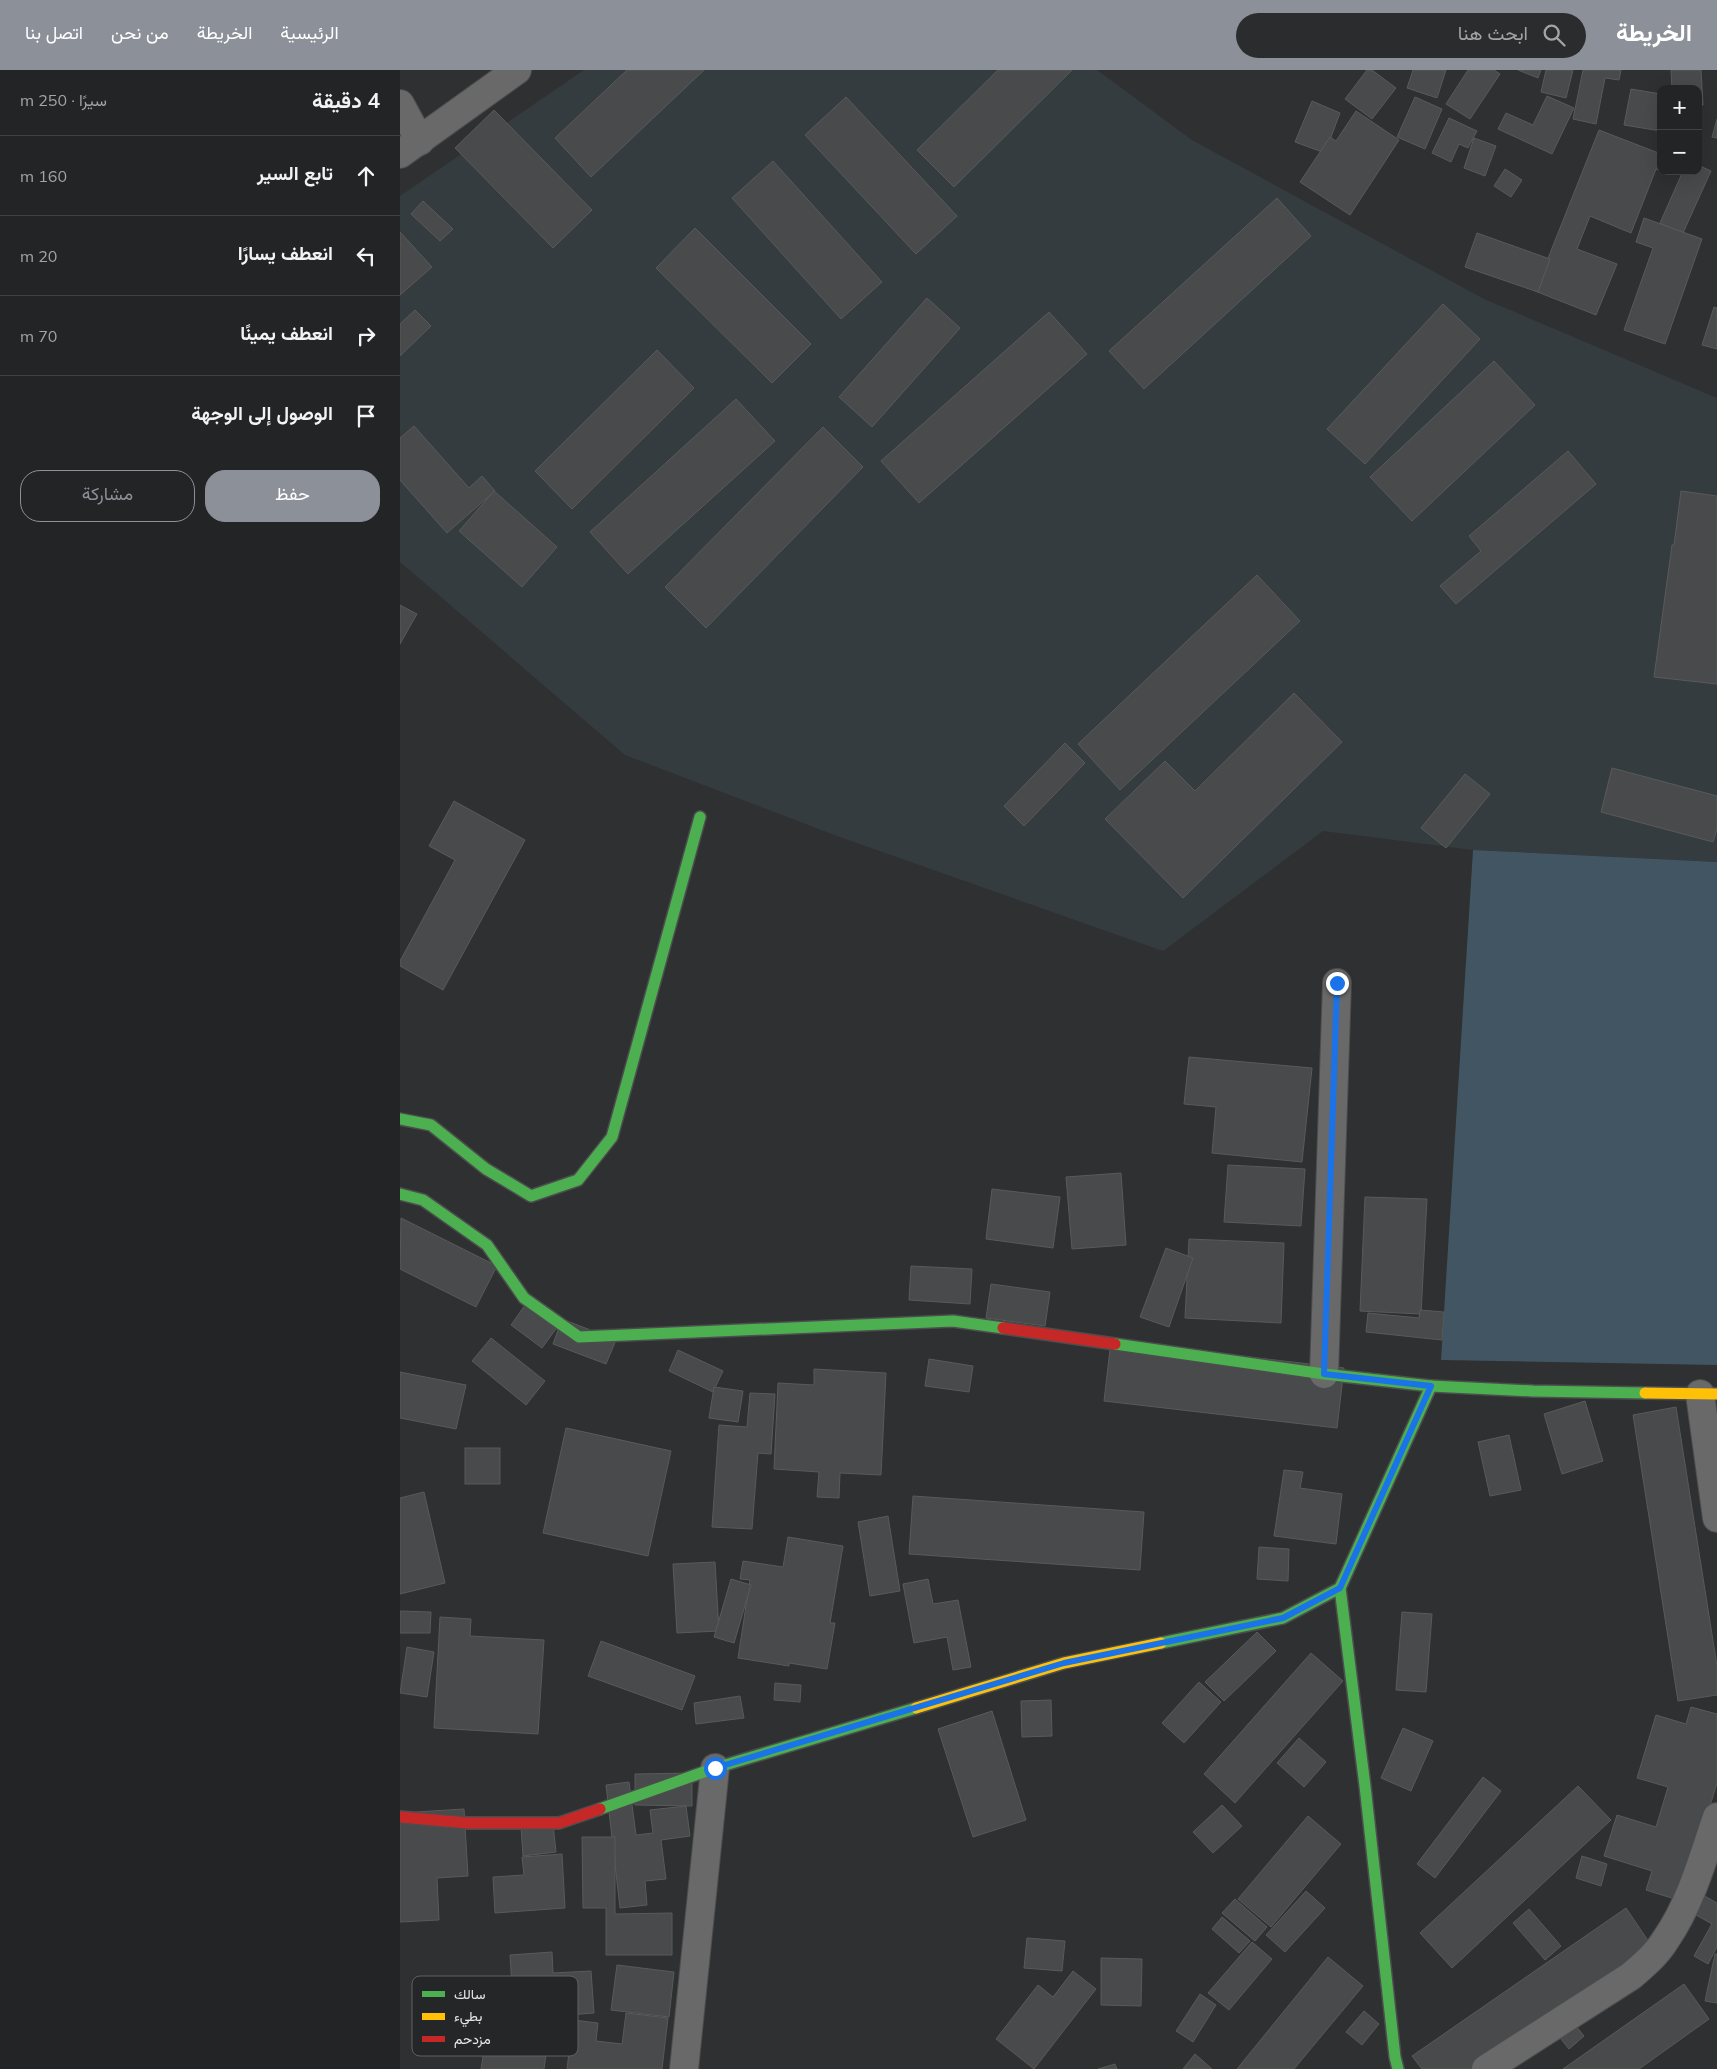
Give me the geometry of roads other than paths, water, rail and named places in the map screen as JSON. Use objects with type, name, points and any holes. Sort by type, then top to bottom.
[{"type":"street","points":[[400,104],[410,147],[517,70]]},
{"type":"street","points":[[400,1119],[431,1125],[486,1169],[531,1196],[578,1180],[612,1137],[700,817]]},
{"type":"street","points":[[1324,1374],[1337,983]]},
{"type":"street","points":[[400,1194],[424,1200],[487,1245],[524,1298],[579,1337],[953,1321],[1324,1374],[1431,1386],[1533,1391],[1709,1394],[1717,1518]]},
{"type":"street","points":[[1398,2069],[1395,2057],[1365,1786],[1340,1588],[1431,1386]]},
{"type":"street","points":[[400,1816],[468,1823],[559,1823],[715,1768],[1064,1663],[1283,1618],[1340,1588]]},
{"type":"street","points":[[684,2069],[715,1768]]},
{"type":"street","points":[[1486,2069],[1631,1976],[1650,1959],[1666,1941],[1689,1898],[1717,1817]]}]
